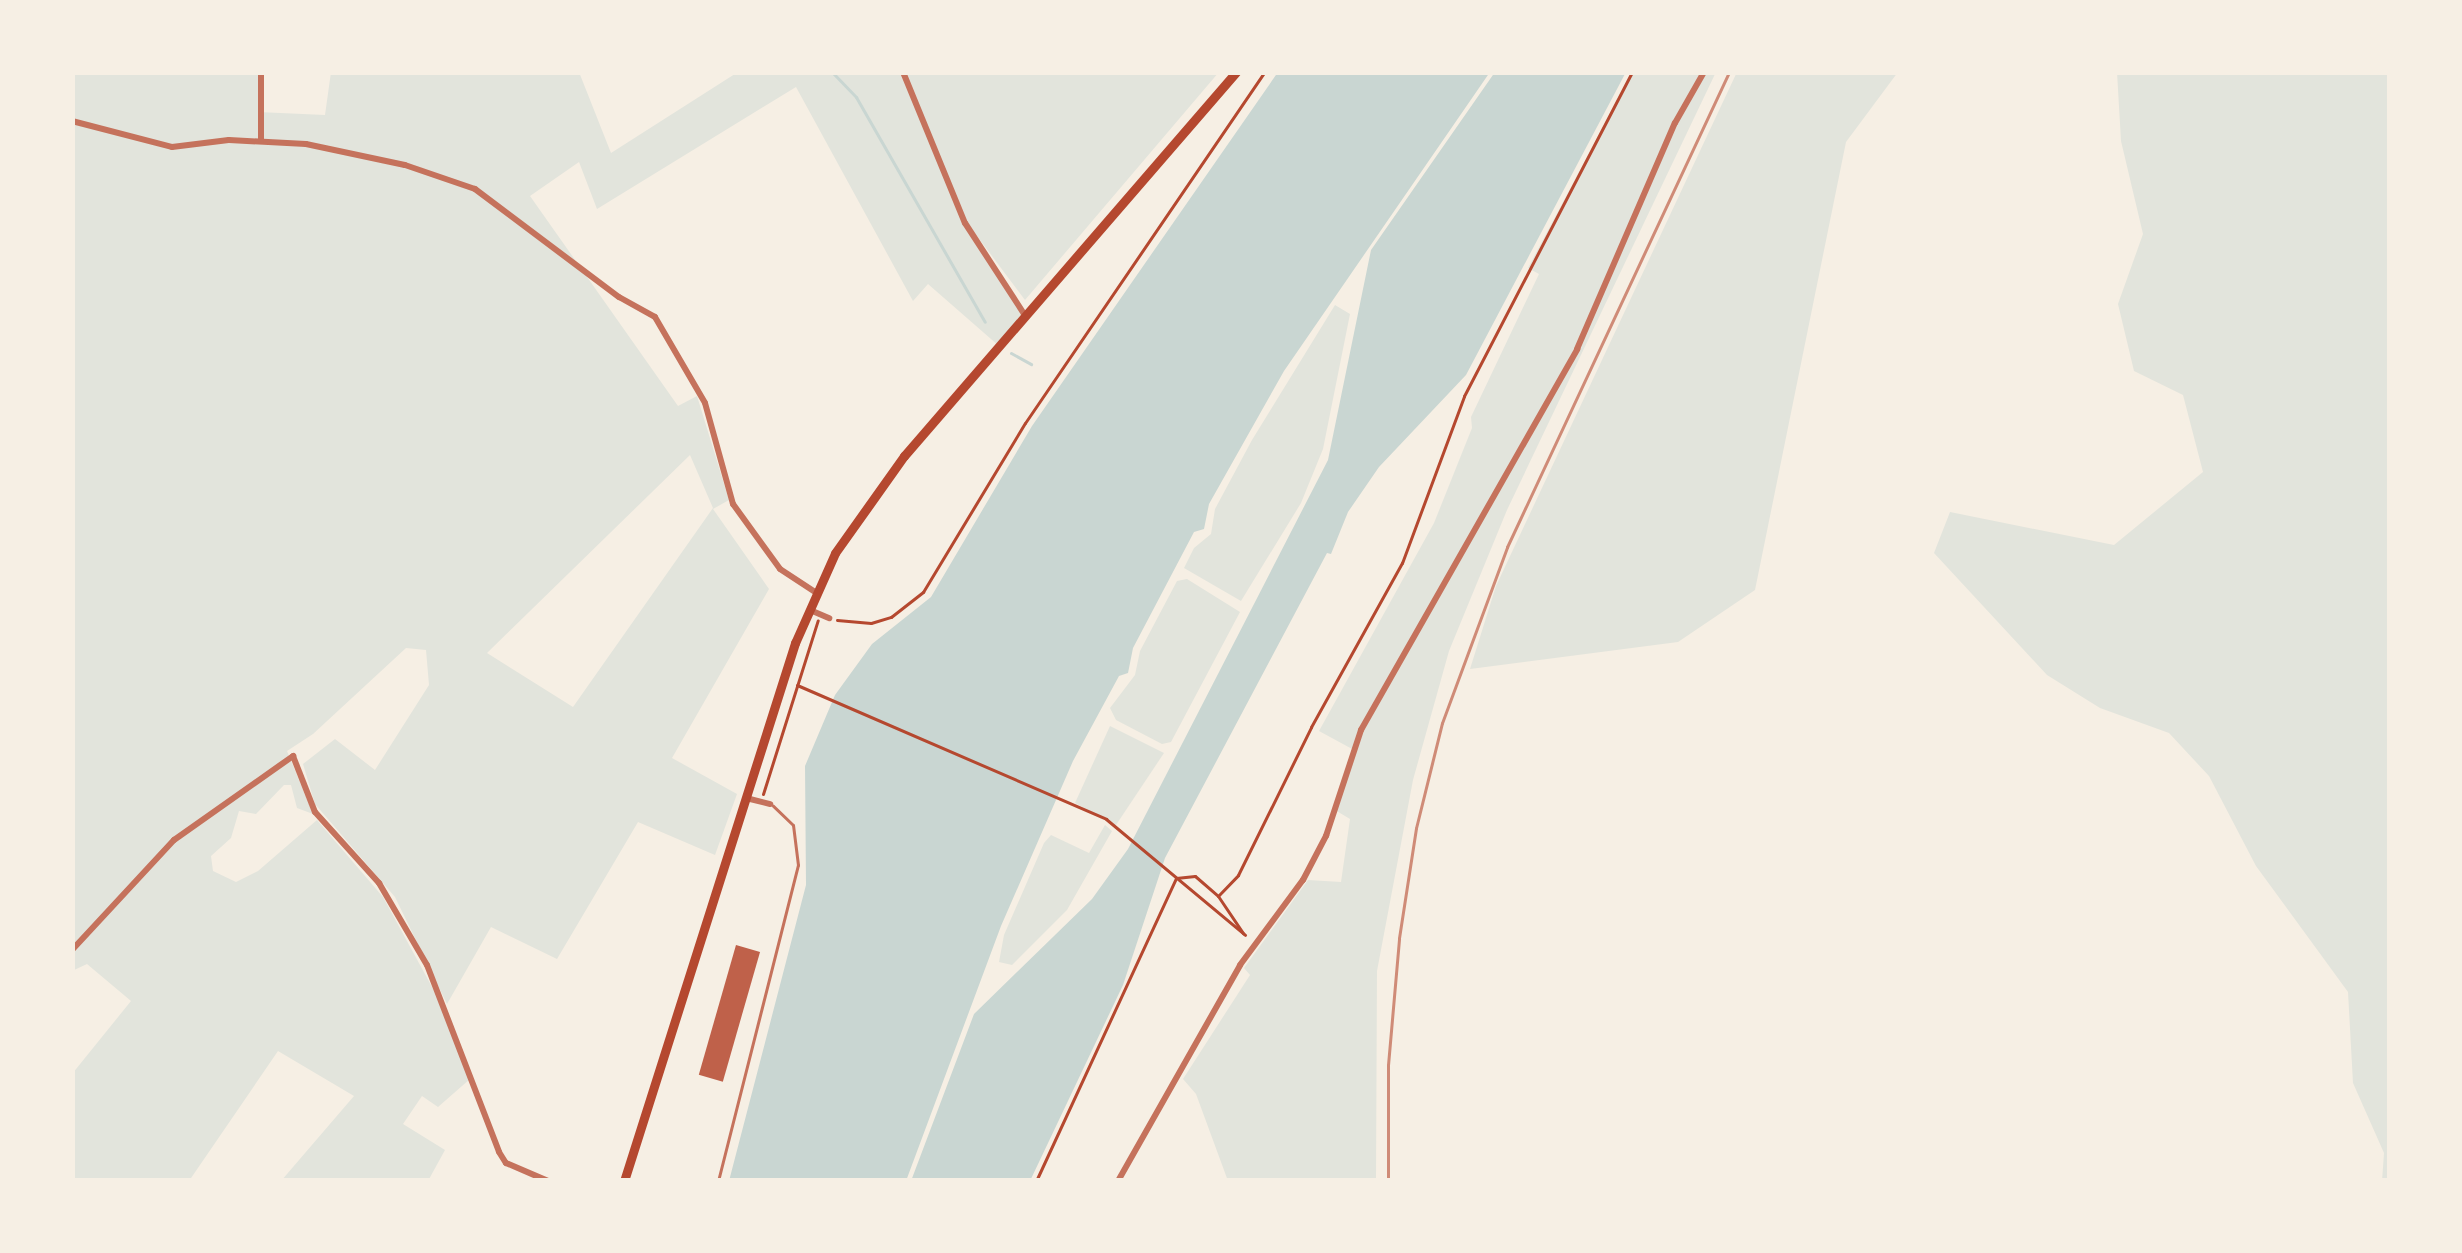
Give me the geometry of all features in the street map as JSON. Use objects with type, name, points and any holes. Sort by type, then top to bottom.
[{"type":"main road","points":[[624,1181],[815,592],[867,502],[1236,72]]},
{"type":"street","points":[[261,72],[261,142]]},
{"type":"street","points":[[902,72],[964,223],[1025,316]]},
{"type":"street","points":[[1118,1181],[1232,979],[1303,880],[1326,836],[1361,730],[1577,349],[1675,123],[1704,72]]},
{"type":"street","points":[[72,121],[172,147],[306,144],[405,165],[475,189],[619,297],[655,317],[705,403],[734,504],[780,569],[815,592]]},
{"type":"street","points":[[808,609],[825,616]]},
{"type":"street","points":[[72,950],[174,840],[283,761],[297,760],[315,812],[379,883],[427,964],[499,1152],[506,1162],[548,1181]]},
{"type":"street","points":[[746,798],[770,804]]},
{"type":"lane","points":[[718,1181],[798,865],[793,826],[770,804]]},
{"type":"path","points":[[760,802],[797,685],[825,616],[871,623],[891,616],[923,592],[1025,423],[1264,72]]},
{"type":"path","points":[[1218,896],[1238,875],[1311,727],[1402,562],[1464,396],[1632,72]]},
{"type":"path","points":[[797,685],[1106,819],[1230,927],[1244,935],[1218,896],[1188,874],[1171,884],[1036,1181]]},
{"type":"shaded area","points":[[72,72],[261,72],[258,112],[325,115],[331,72],[579,72],[611,153],[738,72],[1219,72],[1025,300],[965,220],[1025,316],[999,346],[928,284],[913,301],[796,87],[597,209],[579,162],[530,196],[678,406],[697,396],[729,500],[713,509],[769,589],[672,758],[737,794],[715,855],[638,822],[557,959],[491,927],[447,1004],[395,897],[315,804],[303,764],[335,739],[375,770],[429,685],[426,650],[406,648],[313,734],[287,751],[313,814],[297,808],[291,785],[284,785],[256,814],[239,811],[231,838],[211,856],[213,871],[236,882],[258,871],[317,820],[383,897],[438,998],[470,1079],[438,1107],[422,1096],[403,1124],[445,1150],[428,1181],[281,1181],[354,1096],[278,1051],[189,1181],[72,1181],[72,1074],[131,1001],[87,964],[72,971]],"holes":[[[690,455],[713,508],[573,707],[487,653]]]},
{"type":"shaded area","points":[[1278,72],[1490,72],[1284,371],[1209,504],[1204,529],[1194,532],[1133,648],[1128,673],[1119,676],[1073,761],[1001,926],[906,1181],[729,1181],[806,885],[805,766],[835,695],[872,644],[931,597],[1032,426]]},
{"type":"shaded area","points":[[1495,72],[1626,72],[1466,375],[1379,467],[1348,512],[1331,554],[1327,553],[1165,858],[1123,985],[1030,1181],[911,1181],[974,1014],[1092,899],[1128,849],[1328,460],[1371,250]]},
{"type":"shaded area","points":[[1632,72],[1716,72],[1507,510],[1449,651],[1413,780],[1377,971],[1376,1181],[1228,1181],[1196,1094],[1183,1079],[1250,975],[1244,968],[1308,880],[1341,882],[1350,819],[1335,810],[1354,750],[1319,731],[1434,523],[1472,428],[1471,417],[1539,274],[1528,268]]},
{"type":"shaded area","points":[[1737,72],[1898,72],[1846,142],[1755,590],[1678,642],[1470,669],[1496,586]]},
{"type":"shaded area","points":[[2117,72],[2390,72],[2390,1181],[2382,1181],[2384,1153],[2353,1083],[2348,992],[2256,866],[2209,776],[2169,733],[2100,708],[2047,675],[1934,553],[1950,512],[2114,545],[2203,472],[2183,395],[2134,371],[2118,304],[2143,234],[2121,141]]},
{"type":"shaded area","points":[[1335,305],[1350,314],[1323,449],[1301,503],[1241,601],[1184,568],[1194,548],[1211,534],[1215,509],[1252,440]]},
{"type":"shaded area","points":[[1187,579],[1240,612],[1171,742],[1162,744],[1116,720],[1110,708],[1135,675],[1140,651],[1177,581]]},
{"type":"shaded area","points":[[1110,726],[1164,753],[1116,825],[1075,803]]},
{"type":"shaded area","points":[[1105,825],[1112,831],[1067,910],[1012,965],[999,962],[1004,935],[1044,843],[1051,835],[1089,853]]},
{"type":"building","points":[[736,945],[760,952],[723,1082],[699,1075]]},
{"type":"waterway","points":[[832,72],[856,97],[985,322]]},
{"type":"waterway","points":[[1011,353],[1031,364]]},
{"type":"railway","points":[[1388,1181],[1388,1065],[1399,938],[1416,828],[1442,723],[1507,547],[1729,72]]}]
